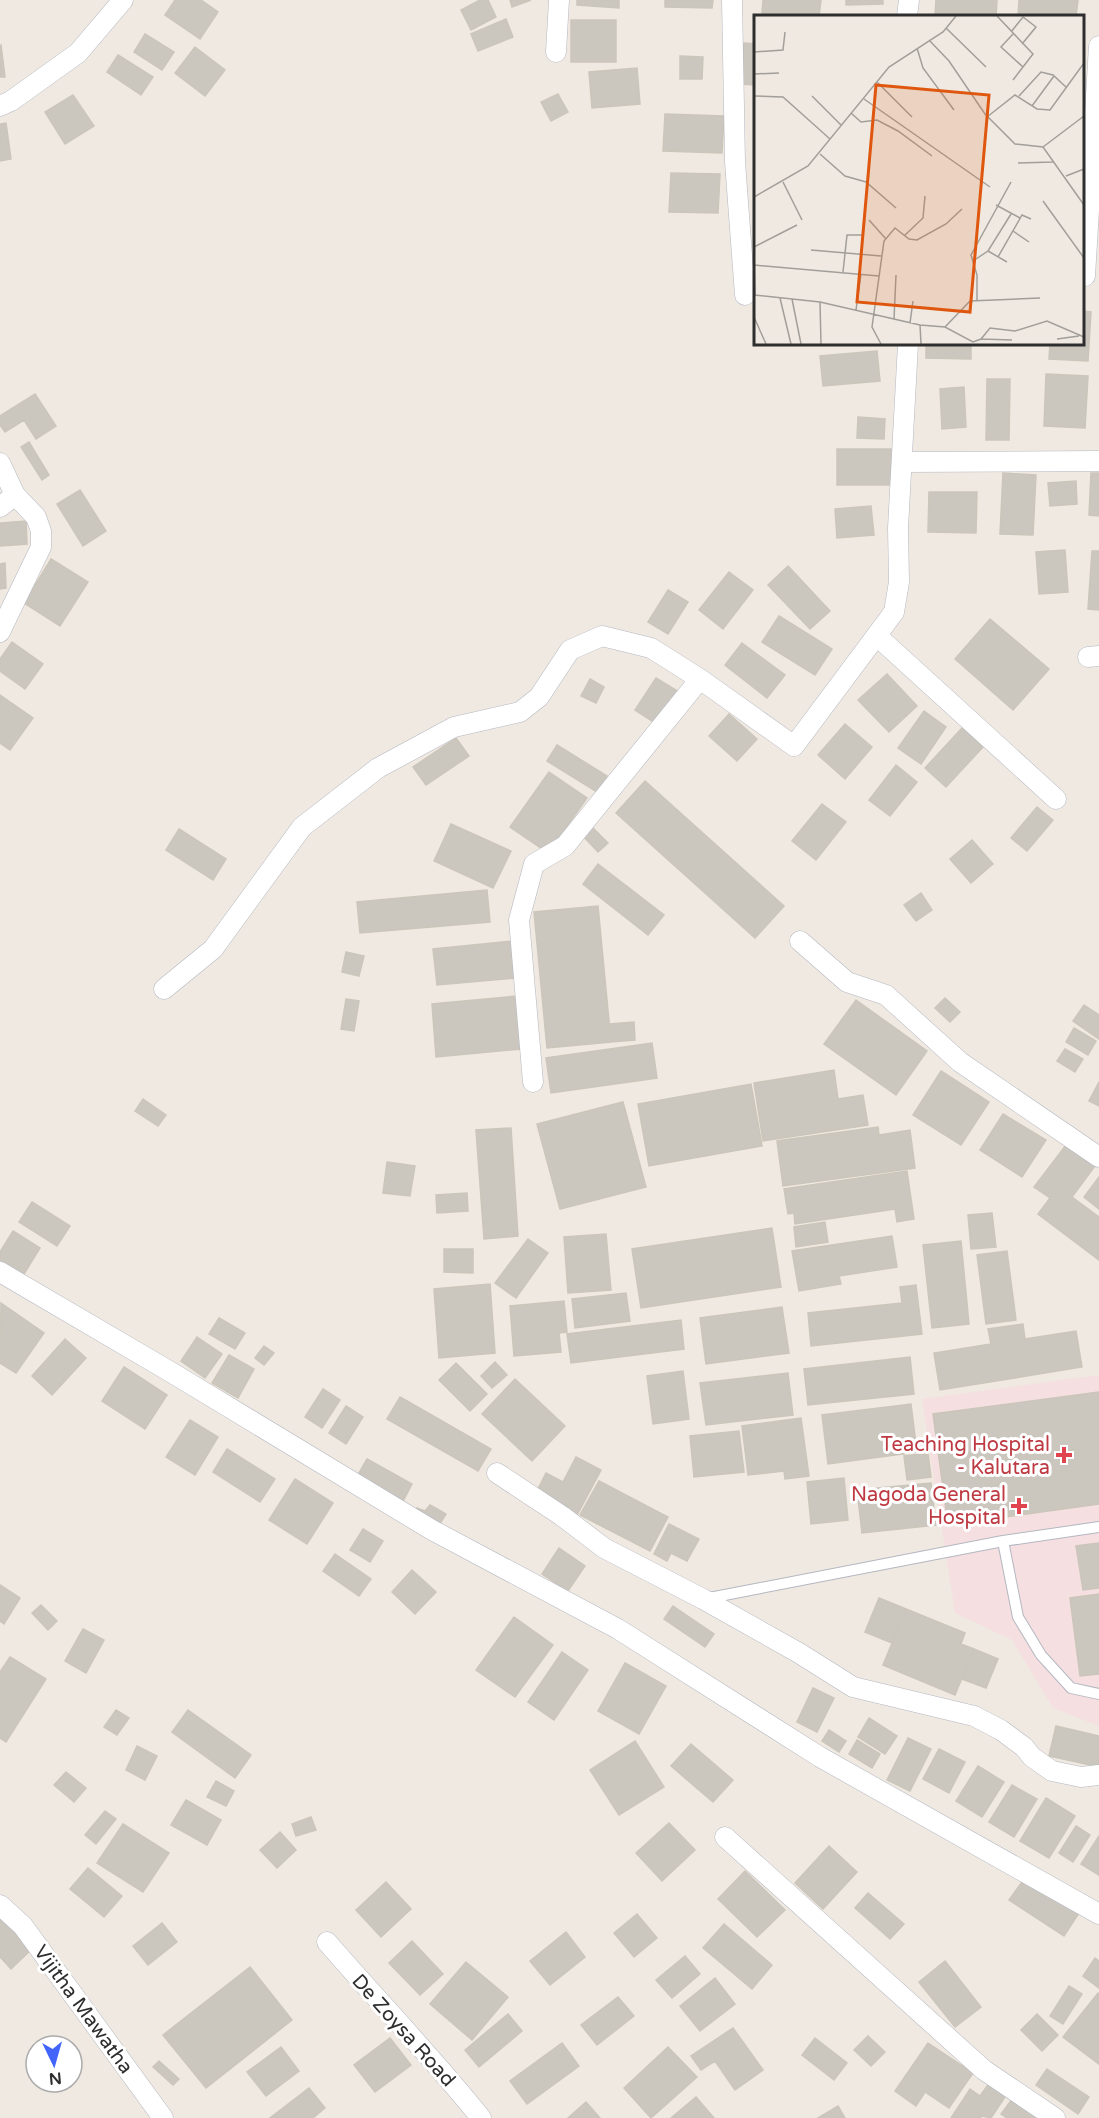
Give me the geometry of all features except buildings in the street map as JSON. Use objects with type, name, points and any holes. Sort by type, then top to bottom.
[{"type":"street","points":[[0,106],[11,101],[78,53],[123,0]]},
{"type":"street","points":[[556,52],[559,0]]},
{"type":"street","points":[[732,0],[735,162],[745,295]]},
{"type":"street","points":[[908,15],[909,0]]},
{"type":"street","points":[[1089,276],[1099,46]]},
{"type":"street","points":[[164,989],[213,949],[302,827],[378,768],[454,727],[520,712],[539,697],[570,650],[602,636],[651,648],[700,679],[794,746],[894,612],[899,582],[898,528],[908,345]]},
{"type":"street","points":[[903,462],[1099,461]]},
{"type":"street","points":[[0,463],[7,501],[36,517],[41,531],[41,547],[0,632]]},
{"type":"street","points":[[877,636],[1056,799]]},
{"type":"street","points":[[533,1082],[519,920],[534,864],[565,846],[700,679]]},
{"type":"street","points":[[800,941],[847,981],[886,994],[960,1062],[1099,1157]]},
{"type":"street","points":[[0,1272],[432,1530],[618,1629],[820,1757],[1099,1914]]},
{"type":"street","points":[[497,1473],[562,1516],[604,1548],[703,1599],[799,1653],[853,1687],[974,1716],[1001,1730],[1052,1771],[1081,1778],[1099,1775]]},
{"type":"street","points":[[725,1838],[984,2070],[1055,2118]]},
{"type":"street","name":"Vijitha Mawatha","points":[[0,1905],[23,1926],[163,2118]]},
{"type":"street","name":"De Zoysa Road","points":[[327,1942],[442,2070],[481,2118]]},
{"type":"lane","points":[[703,1599],[1003,1541],[1099,1527]]},
{"type":"lane","points":[[1003,1541],[1018,1617],[1041,1655],[1071,1688],[1099,1694]]},
{"type":"shaded area","name":"Nagoda General Hospital","points":[[1099,1375],[1099,1726],[1053,1708],[1012,1640],[955,1613],[922,1399]]},
{"type":"place","name":"Teaching Hospital - Kalutara","points":[[1064,1455]]},
{"type":"place","name":"Nagoda General Hospital","points":[[1019,1506]]}]
